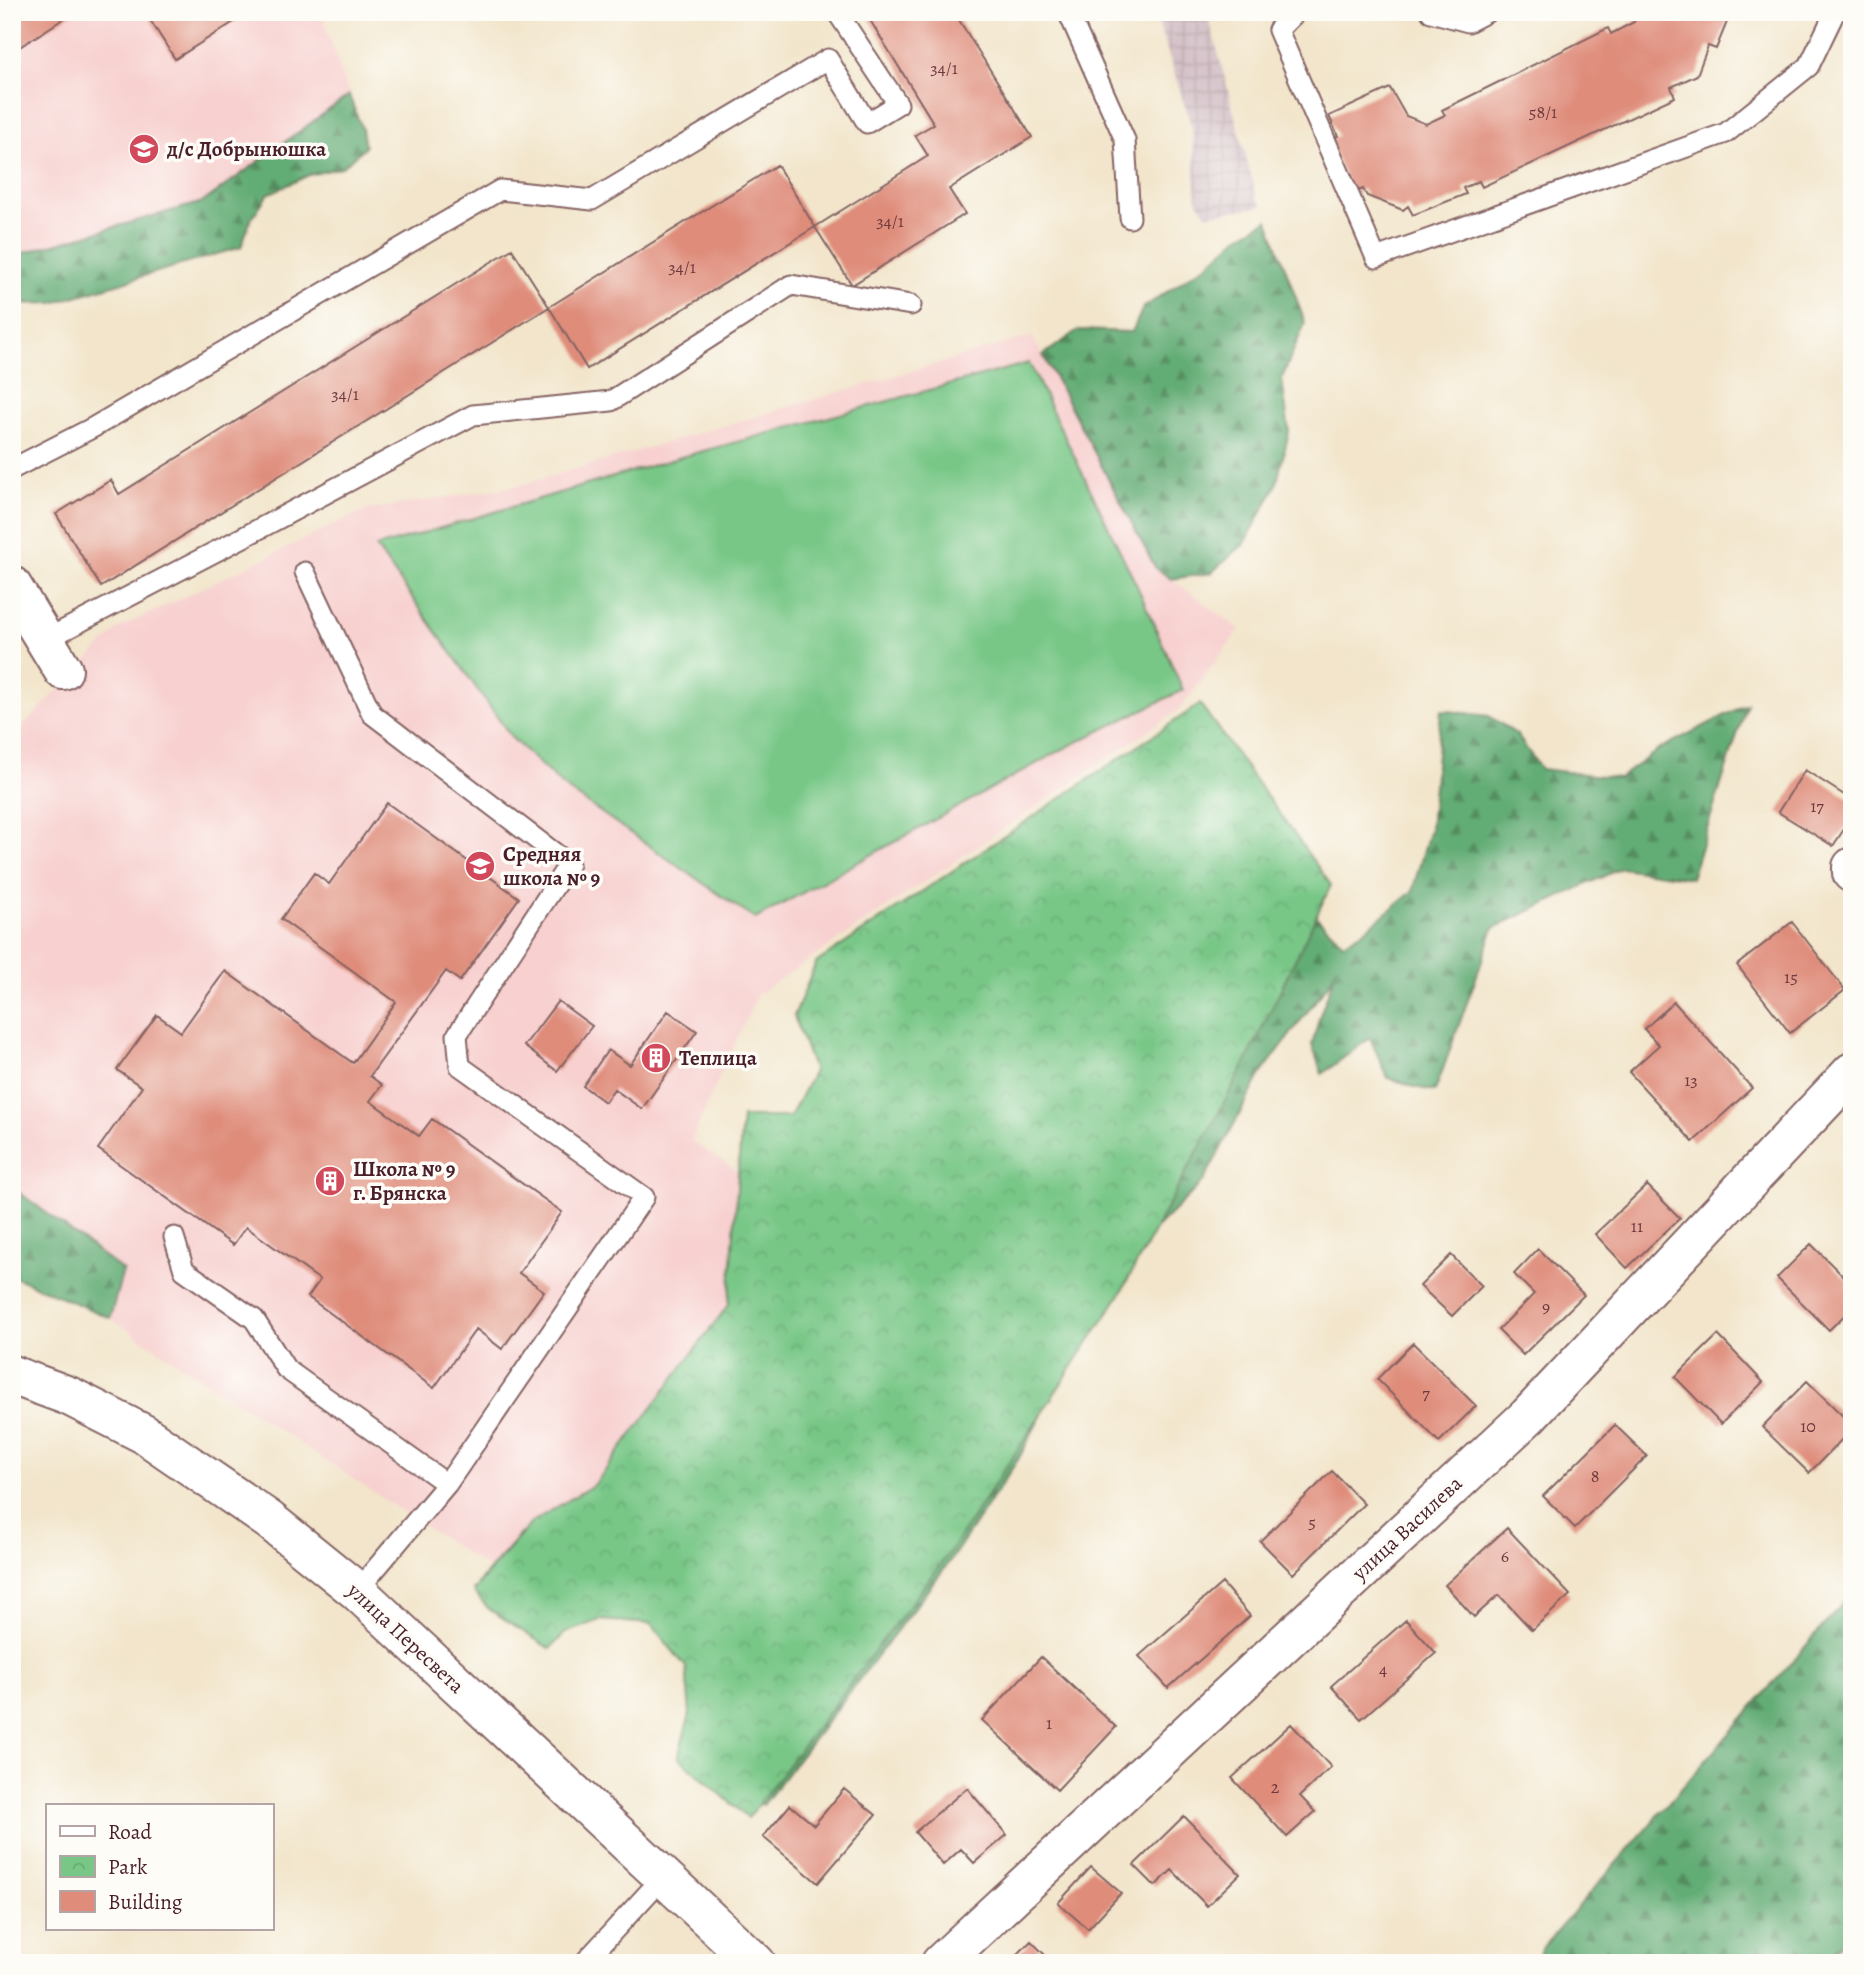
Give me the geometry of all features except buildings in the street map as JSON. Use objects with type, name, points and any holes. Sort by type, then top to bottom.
[{"type":"street","points":[[12,586],[54,655]]},
{"type":"street","points":[[1852,867],[1852,873]]},
{"type":"street","name":"улица Василева","points":[[941,1963],[1528,1416],[1852,1072]]},
{"type":"street","name":"улица Пересвета","points":[[12,1375],[69,1396],[144,1434],[269,1520],[357,1591],[756,1963]]},
{"type":"lane","points":[[12,469],[94,428],[500,190],[592,200],[828,60],[867,123],[898,104],[837,12]]},
{"type":"lane","points":[[1068,12],[1125,140],[1130,218]]},
{"type":"lane","points":[[1296,12],[1278,30],[1376,258],[1726,133],[1809,66],[1835,12]]},
{"type":"lane","points":[[1431,12],[1468,22],[1487,12]]},
{"type":"lane","points":[[54,655],[257,530],[472,415],[611,401],[791,285],[911,305]]},
{"type":"lane","points":[[305,572],[372,714],[569,864],[457,1035],[460,1066],[644,1197],[447,1484],[357,1591]]},
{"type":"lane","points":[[174,1237],[184,1270],[254,1319],[286,1369],[447,1484]]},
{"type":"lane","points":[[584,1963],[663,1877]]},
{"type":"shaded area","name":"д/с Добрынюшка","points":[[12,12],[321,12],[349,95],[203,202],[12,256]]},
{"type":"shaded area","points":[[1155,12],[1207,12],[1257,198],[1263,206],[1206,215],[1197,199],[1192,128]]},
{"type":"shaded area","name":"Средняя школа № 9","points":[[1032,336],[1155,567],[1240,629],[1179,710],[757,995],[691,1141],[750,1179],[736,1306],[588,1508],[512,1584],[110,1318],[12,1276],[12,737],[119,628],[363,511],[521,485]]},
{"type":"green space","points":[[349,95],[362,129],[365,147],[342,167],[309,175],[268,194],[251,219],[241,247],[53,303],[12,304],[12,256],[203,202]]},
{"type":"green space","points":[[1268,220],[1305,323],[1282,378],[1289,432],[1276,486],[1245,543],[1211,573],[1171,579],[1155,567],[1043,355],[1079,330],[1132,332],[1143,308],[1208,264],[1238,237]]},
{"type":"green space","points":[[1029,363],[1137,586],[1183,690],[1063,749],[755,919],[564,787],[513,739],[376,547],[681,457]]},
{"type":"green space","points":[[1200,704],[1331,885],[1246,1062],[1119,1296],[951,1550],[748,1818],[678,1757],[690,1714],[686,1667],[651,1624],[600,1620],[565,1633],[550,1649],[489,1609],[473,1591],[532,1522],[595,1484],[729,1304],[742,1117],[790,1117],[814,1071],[794,1016],[816,963]]},
{"type":"green space","points":[[1747,704],[1691,878],[1621,868],[1494,928],[1435,1091],[1388,1078],[1370,1038],[1322,1074],[1312,1045],[1334,976],[1261,1074],[1203,1182],[1118,1266],[1019,1458],[950,1561],[763,1805],[693,1748],[695,1666],[664,1622],[599,1612],[549,1634],[478,1583],[521,1533],[538,1535],[588,1508],[751,1332],[794,1125],[1164,769],[1343,943],[1361,933],[1412,892],[1430,829],[1441,710],[1489,716],[1516,734],[1541,769],[1619,778],[1661,748]]},
{"type":"green space","points":[[12,1187],[123,1271],[110,1318],[12,1276]]},
{"type":"green space","points":[[1852,1593],[1852,1933],[1824,1963],[1536,1963],[1543,1947]]},
{"type":"place","name":"д/с Добрынюшка","points":[[144,149]]},
{"type":"place","name":"Средняя школа № 9","points":[[480,866]]},
{"type":"place","name":"Теплица","points":[[656,1058]]},
{"type":"place","name":"Школа № 9 г. Брянска","points":[[330,1181]]}]
